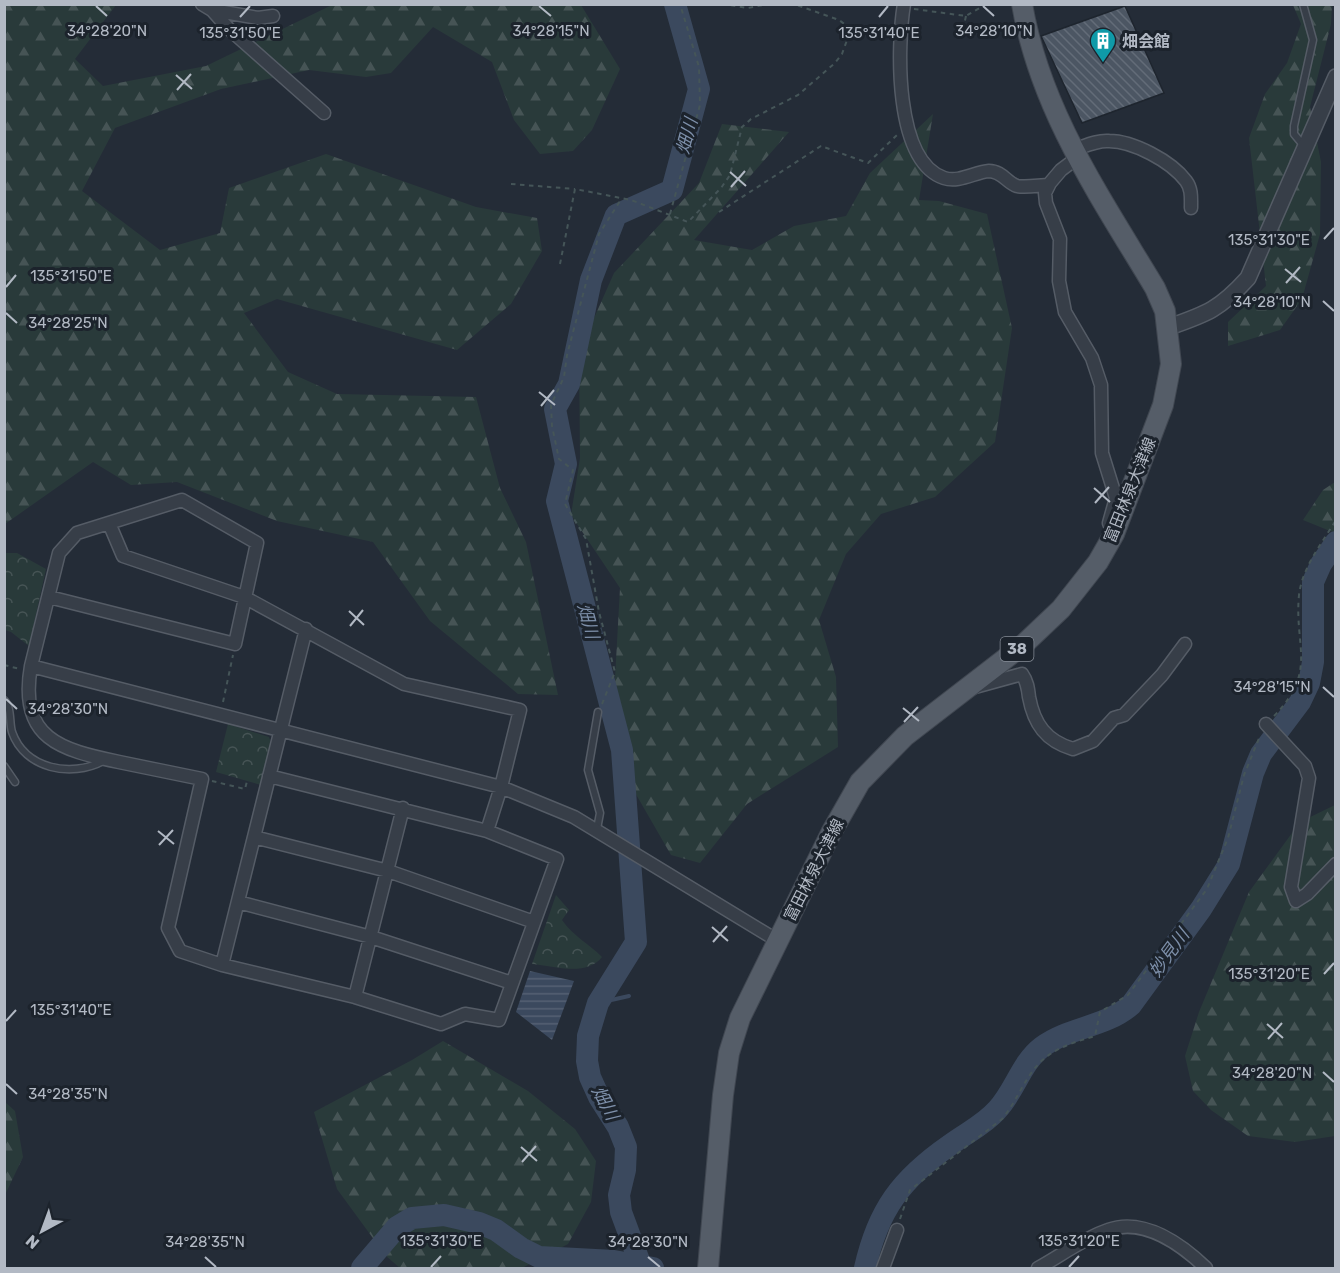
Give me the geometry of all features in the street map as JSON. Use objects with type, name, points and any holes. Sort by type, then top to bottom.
[{"type":"main road","name":"富田林泉大津線","points":[[708,1269],[729,1053],[740,1018],[831,833],[860,782],[905,736],[1023,645],[1061,609],[1098,562],[1114,534],[1163,405],[1171,364],[1165,311],[1155,288],[1075,154],[1038,69],[1022,5]]},
{"type":"street","points":[[903,6],[900,30],[900,72],[906,126],[920,155],[933,171],[951,180],[990,171],[1003,175],[1016,186],[1049,185]]},
{"type":"street","points":[[207,7],[258,18],[273,16]]},
{"type":"street","points":[[207,7],[324,113]]},
{"type":"street","points":[[1168,327],[1209,314],[1227,302],[1248,279],[1335,77]]},
{"type":"street","points":[[1114,534],[1109,523],[1116,498],[1102,453],[1099,373],[1065,312],[1061,298],[1060,239],[1046,203],[1046,193],[1049,185],[1075,154],[1109,141],[1140,149],[1169,166],[1186,181],[1191,193],[1191,208]]},
{"type":"street","points":[[49,597],[235,644],[257,543],[182,501],[76,533],[59,553],[49,597],[25,668],[33,716],[40,730],[52,742],[81,754],[201,779],[168,928],[180,951],[222,965],[355,997],[441,1024],[465,1014],[499,1020],[557,859],[487,831],[269,776]]},
{"type":"street","points":[[109,523],[123,556],[244,597],[404,684],[519,710],[501,787],[487,831]]},
{"type":"street","points":[[222,965],[306,629]]},
{"type":"street","points":[[965,689],[1022,674],[1026,680],[1032,713],[1039,726],[1048,737],[1073,749],[1094,741],[1114,717],[1124,715],[1162,675],[1185,644]]},
{"type":"street","points":[[25,668],[501,787],[597,829],[778,941]]},
{"type":"street","points":[[1266,724],[1305,766],[1309,778],[1291,887],[1296,901],[1307,894],[1335,864]]},
{"type":"street","points":[[355,997],[403,808]]},
{"type":"street","points":[[254,837],[388,872],[534,922]]},
{"type":"street","points":[[238,902],[371,937],[512,983]]},
{"type":"street","points":[[1038,1269],[1108,1230],[1132,1227],[1160,1234],[1187,1250],[1206,1269]]},
{"type":"street","points":[[883,1269],[897,1230]]},
{"type":"lane","points":[[1303,4],[1314,40],[1294,126],[1298,141],[1306,148]]},
{"type":"lane","points":[[4,700],[8,703],[11,729],[18,746],[38,764],[70,770],[86,769],[106,759]]},
{"type":"lane","points":[[597,829],[600,813],[588,770],[598,712]]},
{"type":"lane","points":[[4,766],[15,782]]},
{"type":"path","points":[[669,214],[700,105],[699,67],[680,4]]},
{"type":"path","points":[[722,4],[748,8],[768,4]]},
{"type":"path","points":[[794,4],[801,9],[820,12],[848,27],[900,30]]},
{"type":"path","points":[[903,6],[966,16],[985,5],[1022,5]]},
{"type":"path","points":[[961,38],[966,16]]},
{"type":"path","points":[[511,184],[575,189],[622,198],[688,222],[721,188],[730,174],[742,127],[751,119],[798,94],[835,63],[842,54],[850,29],[848,27]]},
{"type":"path","points":[[718,212],[821,146],[868,163],[906,126]]},
{"type":"path","points":[[560,264],[575,189]]},
{"type":"path","points":[[598,712],[615,672],[599,612],[586,538],[565,504],[573,470],[559,459],[552,426],[551,405],[564,376],[567,355],[599,234],[622,198]]},
{"type":"path","points":[[897,1230],[905,1198],[910,1190],[1002,1119],[1043,1059],[1070,1043],[1095,1036],[1100,1012],[1128,995],[1207,889],[1228,838],[1244,775],[1266,724],[1285,705],[1295,689],[1303,655],[1299,594],[1306,571],[1335,520]]},
{"type":"path","points":[[222,708],[235,644]]},
{"type":"path","points":[[4,665],[25,668]]},
{"type":"path","points":[[245,789],[247,781]]},
{"type":"path","points":[[212,782],[251,790]]},
{"type":"green space","points":[[8,4],[116,5],[75,59],[103,86],[206,66],[332,5],[581,5],[620,69],[592,130],[573,151],[540,154],[514,120],[492,62],[433,27],[391,73],[366,77],[309,70],[221,89],[115,128],[82,191],[160,250],[220,233],[229,188],[326,154],[476,207],[537,218],[542,251],[511,304],[457,350],[277,299],[244,313],[288,372],[337,394],[476,397],[500,488],[526,542],[558,695],[518,694],[430,621],[373,542],[277,521],[177,482],[131,485],[93,462],[5,524],[4,7]]},
{"type":"green space","points":[[1293,5],[1332,5],[1331,24],[1310,107],[1321,162],[1320,234],[1302,299],[1280,330],[1228,346],[1228,322],[1266,286],[1249,138],[1265,94],[1287,63],[1301,24]]},
{"type":"green space","points":[[933,114],[919,200],[939,201],[987,214],[1012,328],[995,442],[935,497],[881,514],[846,554],[819,620],[836,677],[838,747],[747,804],[700,863],[671,855],[611,751],[620,588],[571,515],[580,458],[579,352],[614,273],[699,183],[722,124],[789,132],[694,240],[752,250],[794,226],[846,216],[870,173]]},
{"type":"green space","points":[[1335,482],[1335,533],[1303,520],[1323,490]]},
{"type":"green space","points":[[5,553],[17,553],[46,569],[29,646],[5,630]]},
{"type":"green space","points":[[228,724],[269,737],[271,743],[261,785],[216,772]]},
{"type":"green space","points":[[1335,805],[1335,1136],[1295,1142],[1248,1136],[1211,1110],[1193,1091],[1185,1056],[1199,1012],[1249,892],[1300,822]]},
{"type":"green space","points":[[556,895],[569,910],[562,920],[571,931],[602,957],[588,967],[570,969],[532,964]]},
{"type":"green space","points":[[443,1041],[528,1091],[575,1129],[596,1161],[591,1202],[568,1244],[522,1268],[400,1268],[386,1256],[337,1189],[314,1112]]},
{"type":"green space","points":[[5,1102],[15,1111],[23,1157],[5,1195]]},
{"type":"water","points":[[530,971],[574,981],[552,1040],[516,1012]]},
{"type":"building","name":"畑会館","points":[[1125,6],[1164,93],[1082,123],[1041,36]]},
{"type":"waterway","name":"畑川","points":[[641,1266],[621,1212],[619,1195],[625,1170],[626,1147],[618,1127],[599,1097],[590,1077],[587,1061],[588,1036],[598,1003],[636,942],[622,750],[557,501],[566,464],[555,409],[569,384],[591,280],[616,215],[672,190],[699,89],[675,4]]},
{"type":"waterway","name":"妙見川","points":[[865,1268],[870,1247],[885,1213],[894,1198],[918,1170],[992,1115],[1029,1061],[1042,1047],[1064,1035],[1110,1018],[1131,1005],[1201,909],[1229,864],[1253,773],[1261,754],[1300,702],[1309,683],[1313,662],[1313,582],[1321,564],[1336,542]]},
{"type":"waterway","points":[[598,1003],[629,996]]},
{"type":"waterway","points":[[362,1268],[397,1227],[412,1218],[444,1215],[479,1223],[496,1230],[521,1248],[539,1257],[614,1261],[653,1268]]},
{"type":"place","name":"畑会館","points":[[1103,64]]}]
